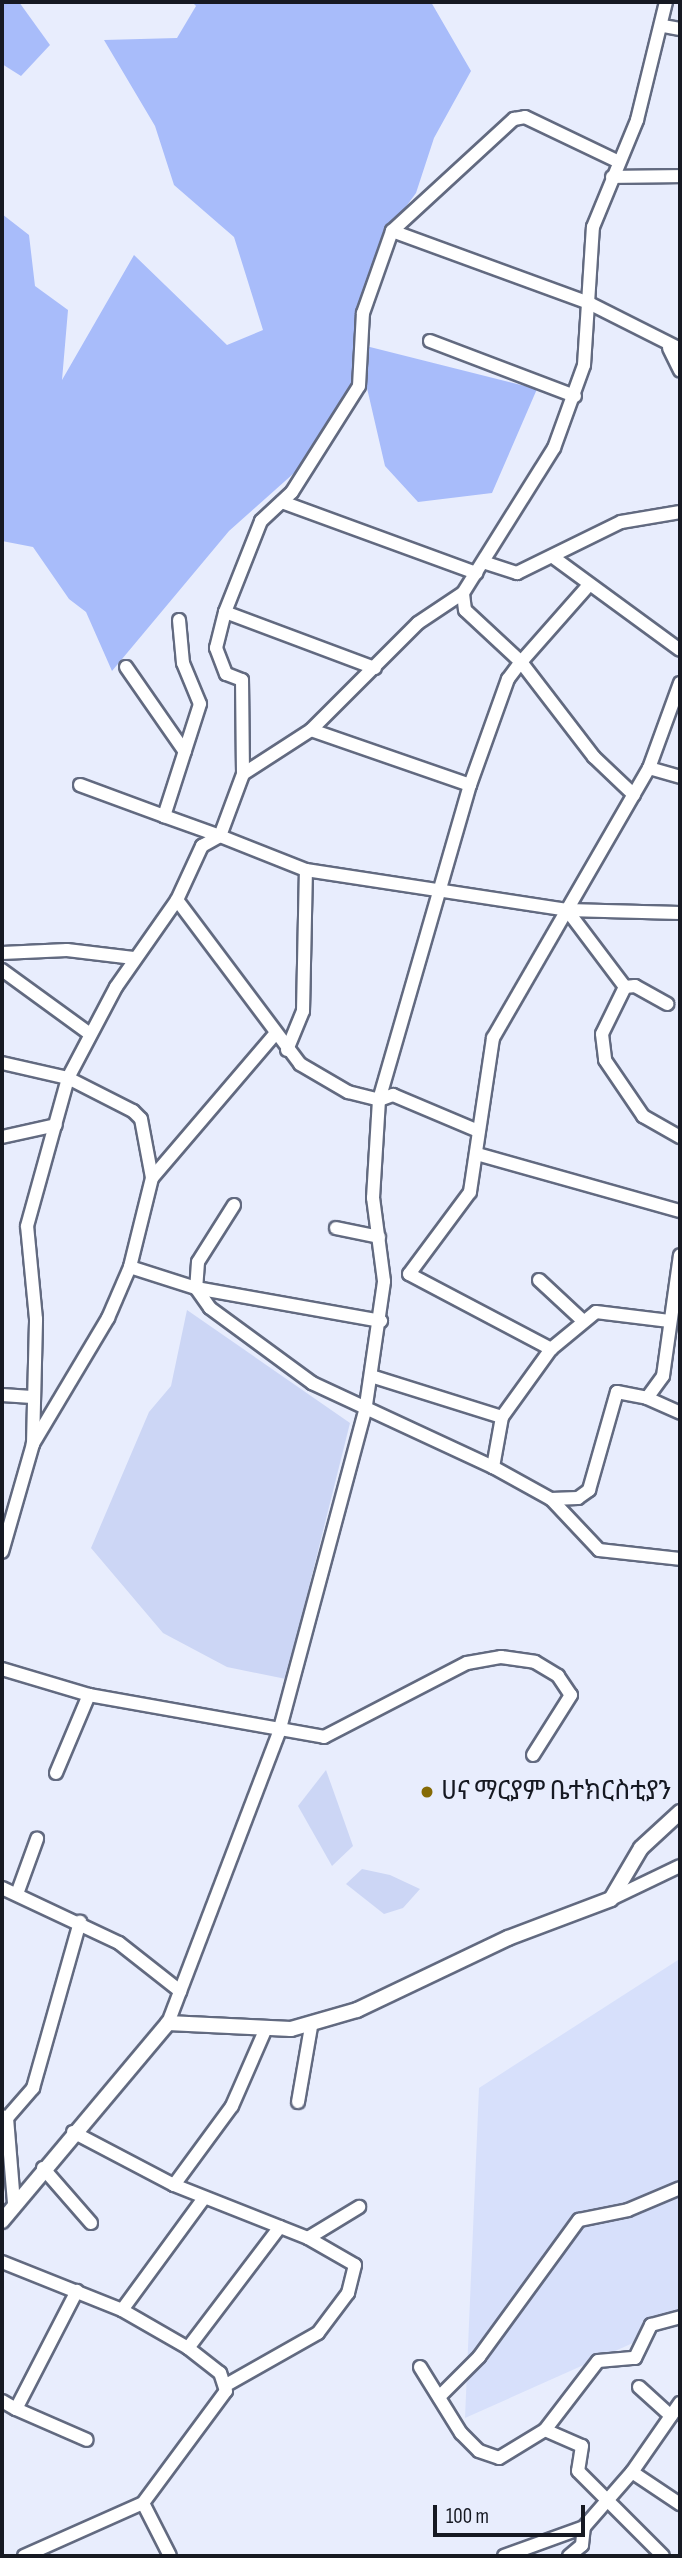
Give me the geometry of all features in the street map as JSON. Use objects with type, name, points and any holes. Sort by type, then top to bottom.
[{"type":"street","points":[[243,774],[311,730],[429,613],[463,593],[554,447],[575,396],[589,303],[588,250],[663,26],[666,2]]},
{"type":"street","points":[[663,26],[680,29]]},
{"type":"street","points":[[33,1444],[32,1397],[36,1319],[27,1226],[68,1078],[134,958],[177,900],[202,846],[220,836],[243,774],[242,680],[226,674],[216,648],[225,612],[261,521],[282,502],[359,386],[363,313],[392,231],[514,119],[525,117],[619,162]]},
{"type":"street","points":[[612,177],[680,176]]},
{"type":"street","points":[[392,231],[589,303],[674,349],[680,371]]},
{"type":"street","points":[[430,341],[575,396]]},
{"type":"street","points":[[282,502],[479,568],[508,574],[553,557],[621,522],[680,512]]},
{"type":"street","points":[[553,557],[588,586],[680,650]]},
{"type":"street","points":[[2,2221],[73,2132],[168,2023],[279,1731],[365,1412],[381,1321],[384,1281],[372,1168],[379,1100],[470,785],[508,679],[588,586]]},
{"type":"street","points":[[463,593],[465,610],[521,662],[594,757],[634,794]]},
{"type":"street","points":[[225,612],[374,668]]},
{"type":"street","points":[[164,816],[200,704],[183,663],[179,620]]},
{"type":"street","points":[[127,667],[185,752]]},
{"type":"street","points":[[384,1281],[409,1274],[470,1192],[477,1154],[476,1130],[493,1038],[649,768],[680,683]]},
{"type":"street","points":[[311,730],[470,785]]},
{"type":"street","points":[[649,768],[680,777]]},
{"type":"street","points":[[80,785],[306,870],[567,910],[680,914]]},
{"type":"street","points":[[287,1050],[303,1011],[306,870]]},
{"type":"street","points":[[177,900],[274,1035],[287,1050],[318,1076],[379,1100],[393,1095],[476,1130]]},
{"type":"street","points":[[567,910],[625,987]]},
{"type":"street","points":[[2,953],[67,950],[134,958]]},
{"type":"street","points":[[2,970],[90,1034]]},
{"type":"street","points":[[625,987],[635,986],[667,1004]]},
{"type":"street","points":[[625,987],[607,1017],[600,1050],[643,1116],[680,1137]]},
{"type":"street","points":[[152,1178],[274,1035]]},
{"type":"street","points":[[2,1063],[68,1078],[141,1119],[152,1178],[130,1267],[108,1318],[33,1444],[2,1552]]},
{"type":"street","points":[[2,1137],[56,1125]]},
{"type":"street","points":[[477,1154],[680,1210]]},
{"type":"street","points":[[234,1205],[202,1254],[195,1288],[210,1308],[250,1339],[365,1412],[493,1467],[551,1499],[599,1550],[680,1559]]},
{"type":"street","points":[[336,1228],[379,1237]]},
{"type":"street","points":[[647,1398],[663,1376],[668,1321],[680,1255]]},
{"type":"street","points":[[130,1267],[195,1288],[381,1321]]},
{"type":"street","points":[[409,1274],[551,1349]]},
{"type":"street","points":[[539,1280],[582,1320]]},
{"type":"street","points":[[493,1467],[502,1417],[551,1349],[582,1320],[605,1311],[668,1321]]},
{"type":"street","points":[[371,1376],[502,1417]]},
{"type":"street","points":[[551,1499],[578,1498],[589,1490],[617,1392],[647,1398],[680,1413]]},
{"type":"street","points":[[2,1395],[32,1397]]},
{"type":"street","points":[[2,1669],[89,1695],[155,1703],[279,1731],[324,1737],[467,1663],[501,1657],[535,1662],[570,1688],[568,1707],[533,1755]]},
{"type":"street","points":[[56,1773],[89,1695]]},
{"type":"street","points":[[611,1899],[640,1848],[680,1812]]},
{"type":"street","points":[[18,1894],[37,1839]]},
{"type":"street","points":[[168,2023],[266,2028],[311,2027],[611,1899],[680,1866]]},
{"type":"street","points":[[2,1888],[80,1922],[180,1991]]},
{"type":"street","points":[[14,2204],[5,2117],[33,2088],[80,1922]]},
{"type":"street","points":[[298,2102],[311,2027]]},
{"type":"street","points":[[174,2185],[232,2106],[266,2028]]},
{"type":"street","points":[[24,2556],[142,2503],[228,2385],[318,2333],[348,2293],[355,2265],[308,2238],[174,2185],[73,2132]]},
{"type":"street","points":[[43,2168],[91,2222]]},
{"type":"street","points":[[439,2397],[479,2357],[579,2220],[628,2210],[680,2188]]},
{"type":"street","points":[[122,2310],[204,2198]]},
{"type":"street","points":[[308,2238],[359,2207]]},
{"type":"street","points":[[188,2348],[280,2227]]},
{"type":"street","points":[[2,2262],[122,2310],[188,2348],[228,2385]]},
{"type":"street","points":[[16,2409],[76,2291]]},
{"type":"street","points":[[419,2367],[461,2433],[490,2457],[507,2455],[545,2430],[592,2366],[604,2358],[635,2358],[650,2325],[680,2317]]},
{"type":"street","points":[[639,2387],[671,2416]]},
{"type":"street","points":[[2,2401],[87,2440]]},
{"type":"street","points":[[569,2556],[582,2545],[584,2527],[607,2497],[632,2472],[680,2403]]},
{"type":"street","points":[[545,2430],[582,2446],[578,2471],[607,2497],[663,2556]]},
{"type":"street","points":[[632,2472],[680,2504]]},
{"type":"street","points":[[142,2503],[160,2532],[169,2554]]},
{"type":"street","points":[[504,2556],[584,2527]]},
{"type":"shaded area","points":[[2,2],[19,2],[50,45],[21,76],[2,64]]},
{"type":"shaded area","points":[[192,2],[431,2],[471,71],[434,138],[416,193],[385,235],[356,309],[354,343],[537,389],[492,493],[418,502],[385,466],[367,388],[321,449],[229,531],[112,671],[86,612],[69,599],[33,547],[2,541],[2,214],[29,235],[35,286],[68,310],[62,380],[134,255],[227,345],[263,330],[234,237],[174,185],[155,126],[104,40],[177,38],[196,6]]},
{"type":"shaded area","points":[[187,1310],[350,1423],[286,1679],[227,1667],[163,1633],[91,1548],[149,1412],[171,1386]]},
{"type":"shaded area","points":[[326,1770],[353,1846],[332,1866],[298,1806]]},
{"type":"shaded area","points":[[680,1843],[680,2322],[465,2418],[479,2088],[678,1960]]},
{"type":"shaded area","points":[[362,1869],[390,1875],[420,1889],[403,1908],[384,1914],[346,1884]]},
{"type":"place","name":"ሀና ማርያም ቤተክርስቲያን","points":[[427,1792]]}]
